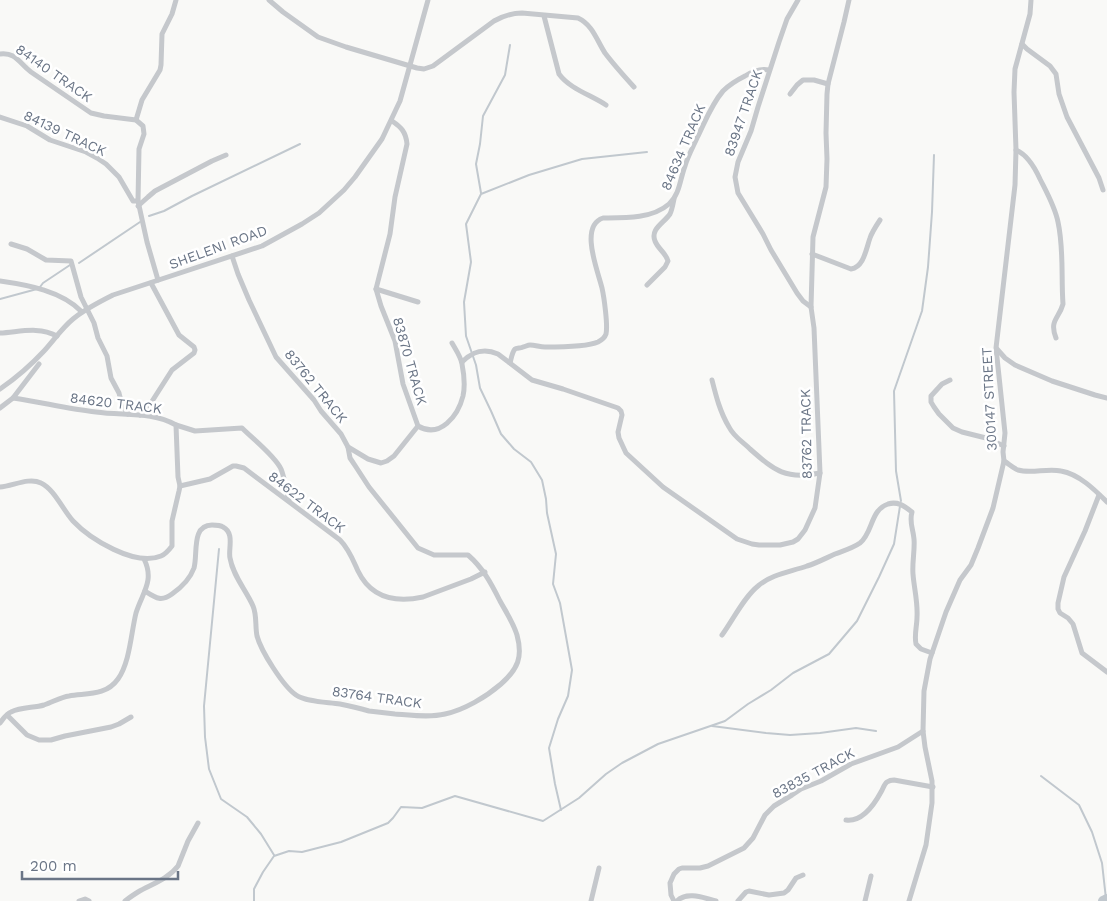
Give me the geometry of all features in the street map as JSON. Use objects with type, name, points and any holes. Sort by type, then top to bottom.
[{"type":"street","points":[[158,280],[136,202],[139,149],[144,130],[143,126],[136,120],[142,100],[160,70],[162,34],[172,14],[176,0]]},
{"type":"street","points":[[269,0],[318,37],[411,66],[424,68],[433,66],[494,21],[504,16],[522,13],[572,17],[583,20],[592,30],[609,58],[634,87]]},
{"type":"street","name":"SHELENI ROAD","points":[[0,389],[33,363],[57,336],[84,311],[113,295],[262,246],[319,213],[356,177],[392,121],[411,66],[428,0]]},
{"type":"street","name":"83947 TRACK","points":[[798,0],[787,19],[751,131],[738,162],[736,184],[738,193],[797,293],[811,307]]},
{"type":"street","name":"83762 TRACK","points":[[462,362],[476,352],[493,352],[532,380],[618,408],[622,415],[618,432],[619,438],[626,453],[663,487],[732,536],[743,541],[759,545],[780,545],[798,539],[805,530],[815,508],[820,473],[814,328],[811,307],[812,254],[813,238],[826,181],[828,84],[848,0]]},
{"type":"street","name":"300147 STREET","points":[[909,901],[926,845],[932,803],[933,787],[923,731],[924,691],[932,653],[945,614],[960,580],[971,565],[993,508],[1004,461],[1005,433],[996,348],[1015,185],[1015,69],[1030,14],[1031,0]]},
{"type":"street","points":[[544,16],[557,66],[562,77],[606,106]]},
{"type":"street","points":[[1022,44],[1050,66],[1056,74],[1067,117],[1099,178],[1103,190]]},
{"type":"street","name":"84140 TRACK","points":[[0,54],[12,54],[31,72],[91,113],[136,120]]},
{"type":"street","name":"84634 TRACK","points":[[510,363],[516,348],[531,345],[546,347],[590,344],[604,338],[606,329],[602,288],[594,262],[592,243],[592,232],[595,223],[603,218],[630,218],[667,206],[675,198],[685,166],[704,122],[717,99],[724,90],[749,73],[760,68],[770,70]]},
{"type":"street","points":[[790,94],[803,80],[814,80],[828,84]]},
{"type":"street","name":"84139 TRACK","points":[[0,117],[27,126],[50,140],[86,152],[97,158],[119,177],[136,202]]},
{"type":"street","points":[[392,121],[403,130],[406,144],[395,197],[390,234],[376,289],[418,302]]},
{"type":"street","points":[[1016,150],[1022,152],[1035,168],[1054,207],[1058,222],[1062,259],[1062,304],[1061,311],[1053,327],[1056,338]]},
{"type":"street","points":[[136,202],[226,155]]},
{"type":"street","points":[[646,285],[665,267],[668,261],[668,258],[655,242],[654,234],[657,228],[669,216],[675,198]]},
{"type":"street","points":[[812,254],[851,269],[855,268],[863,258],[870,238],[880,220]]},
{"type":"street","points":[[11,244],[27,249],[46,260],[71,261],[84,311]]},
{"type":"street","name":"83762 TRACK","points":[[232,256],[249,300],[276,357],[314,400],[341,434],[348,447],[368,459],[384,463],[394,456],[418,426]]},
{"type":"street","points":[[0,280],[55,295],[84,311],[94,323],[98,338],[107,356],[112,383],[119,393],[122,405],[128,414]]},
{"type":"street","points":[[140,415],[149,406],[172,370],[194,353],[195,350],[194,346],[179,335],[151,283]]},
{"type":"street","name":"83870 TRACK","points":[[376,289],[395,341],[403,384],[418,426],[430,430],[444,427],[453,417],[463,395],[462,362]]},
{"type":"street","points":[[0,333],[34,329],[57,336]]},
{"type":"street","points":[[452,343],[462,362]]},
{"type":"street","points":[[996,348],[1005,358],[1015,364],[1052,381],[1107,398]]},
{"type":"street","points":[[0,408],[13,398],[39,364]]},
{"type":"street","points":[[712,380],[723,415],[735,437],[770,467],[778,471],[786,474],[807,476],[820,473]]},
{"type":"street","points":[[950,380],[942,384],[931,396],[931,402],[939,414],[953,428],[986,438],[1004,446]]},
{"type":"street","name":"84620 TRACK","points":[[13,398],[100,413],[140,415],[168,421],[176,425],[180,486],[172,521],[172,546],[161,556],[144,559]]},
{"type":"street","points":[[176,425],[195,431],[242,428],[276,460],[281,468],[288,500]]},
{"type":"street","name":"83764 TRACK","points":[[146,591],[159,599],[163,599],[181,587],[187,581],[194,568],[197,537],[200,530],[203,527],[216,525],[228,530],[232,567],[254,609],[259,643],[289,690],[301,699],[336,703],[370,711],[431,716],[454,712],[490,693],[515,670],[518,665],[519,648],[514,627],[485,572],[468,555],[434,555],[418,548],[369,487],[350,458],[348,447]]},
{"type":"street","points":[[1004,461],[1022,471],[1064,471],[1075,476],[1107,502]]},
{"type":"street","name":"84622 TRACK","points":[[180,486],[210,479],[230,467],[244,468],[340,540],[350,553],[364,580],[375,592],[385,596],[403,599],[423,597],[485,572]]},
{"type":"street","points":[[0,487],[33,481],[42,483],[53,493],[71,519],[80,528],[112,548],[144,559],[149,577],[146,591],[137,611],[125,663],[118,679],[113,684],[90,695],[63,697],[43,705],[11,712],[0,723]]},
{"type":"street","points":[[1100,495],[1064,578],[1058,609],[1060,613],[1074,624],[1082,653],[1107,672]]},
{"type":"street","points":[[722,635],[751,592],[768,578],[810,566],[861,542],[882,507],[897,503],[912,512],[910,519],[915,547],[913,575],[917,608],[916,644],[921,649],[932,653]]},
{"type":"street","points":[[7,715],[27,735],[39,740],[51,740],[111,727],[131,717]]},
{"type":"street","name":"83835 TRACK","points":[[676,901],[671,895],[670,883],[674,874],[679,869],[708,866],[744,848],[753,838],[765,815],[774,806],[792,794],[821,781],[851,764],[898,747],[923,731]]},
{"type":"street","points":[[846,820],[854,820],[866,812],[889,781],[894,780],[933,787]]},
{"type":"street","points":[[124,901],[164,878],[178,866],[198,823]]},
{"type":"street","points":[[591,901],[599,868]]},
{"type":"street","points":[[738,901],[748,891],[769,895],[784,893],[796,878],[804,875]]},
{"type":"street","points":[[865,901],[871,876]]},
{"type":"street","points":[[676,901],[682,897],[690,896],[716,901]]},
{"type":"street","points":[[79,901],[89,901]]},
{"type":"waterway","points":[[481,193],[476,164],[483,116],[505,75],[510,45]]},
{"type":"waterway","points":[[149,216],[164,211],[300,144]]},
{"type":"waterway","points":[[561,810],[549,748],[568,696],[572,670],[560,603],[553,584],[556,554],[542,480],[531,462],[514,449],[501,434],[480,388],[476,365],[466,336],[464,302],[471,262],[466,224],[481,194],[529,175],[582,159],[647,152]]},
{"type":"waterway","points":[[901,501],[896,471],[894,391],[922,311],[928,267],[934,155]]},
{"type":"waterway","points":[[79,263],[140,222]]},
{"type":"waterway","points":[[40,287],[70,265]]},
{"type":"waterway","points":[[0,299],[37,289]]},
{"type":"waterway","points":[[254,901],[254,889],[274,856],[289,851],[302,852],[341,842],[388,823],[401,807],[422,808],[455,796],[543,821],[579,798],[606,774],[622,763],[658,744],[725,721],[793,673],[829,654],[857,621],[894,544],[900,506]]},
{"type":"waterway","points":[[219,549],[204,706],[209,769],[221,799],[247,817],[261,834],[274,855]]},
{"type":"waterway","points":[[712,726],[790,735],[856,728],[876,731]]},
{"type":"waterway","points":[[1041,776],[1079,805],[1092,832],[1102,863],[1106,899]]},
{"type":"waterway","points":[[1103,901],[1107,899]]}]
